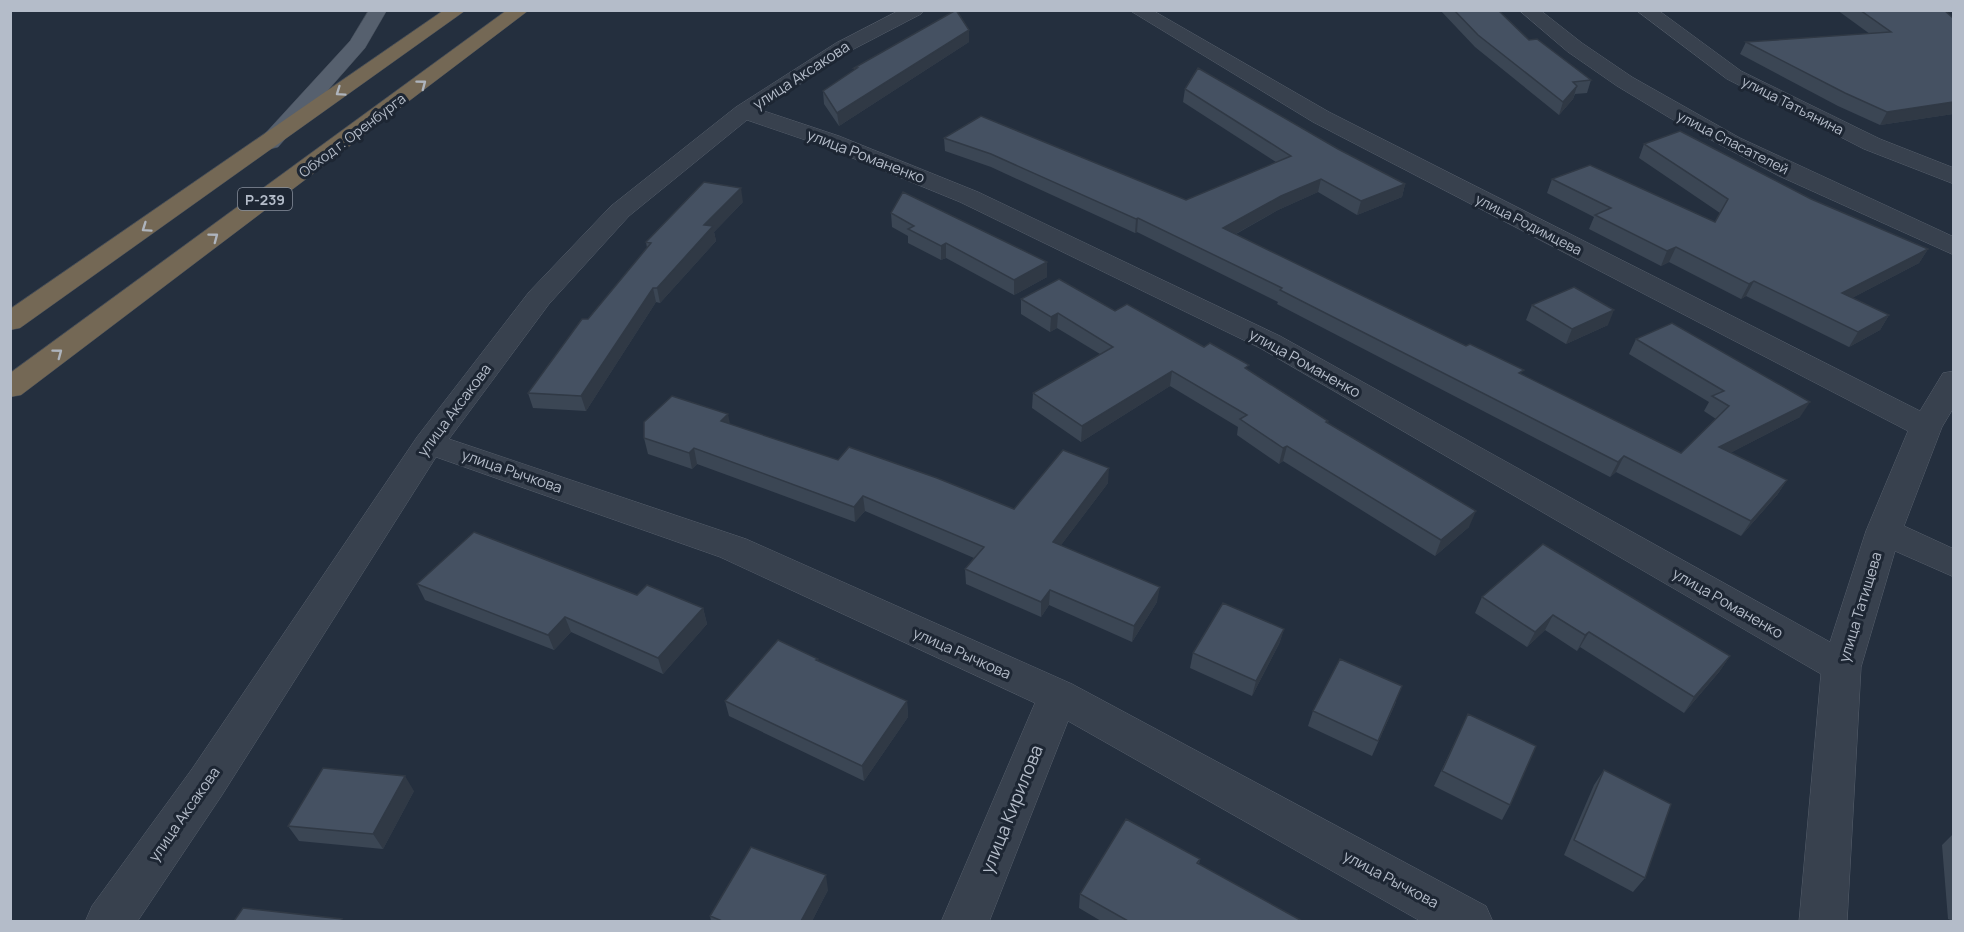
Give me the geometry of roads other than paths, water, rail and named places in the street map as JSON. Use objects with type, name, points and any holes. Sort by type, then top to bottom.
[{"type":"highway","name":"Р-239","points":[[10,322],[457,10]]},
{"type":"highway","name":"Обход г. Оренбурга","points":[[10,388],[520,10]]},
{"type":"main road","points":[[270,142],[358,44],[378,10]]},
{"type":"street","name":"улица Аксакова","points":[[109,921],[207,782],[428,444],[539,298],[620,211],[744,112],[843,47],[915,10]]},
{"type":"street","name":"улица Родимцева","points":[[1138,10],[1320,117],[1926,427]]},
{"type":"street","name":"улица Спасателей","points":[[1528,10],[1552,31],[1659,104],[1800,177],[1953,247]]},
{"type":"street","name":"улица Татьянина","points":[[1645,10],[1734,75],[1872,144],[1953,177]]},
{"type":"street","name":"улица Романенко","points":[[744,112],[831,141],[969,197],[1270,342],[1841,667]]},
{"type":"street","name":"улица Татищева","points":[[1823,921],[1841,667],[1884,531],[1926,427],[1953,380]]},
{"type":"street","name":"улица Рычкова","points":[[428,444],[463,454],[732,548],[1058,696],[1469,921]]},
{"type":"street","points":[[1884,531],[1953,564]]},
{"type":"street","name":"улица Кирилова","points":[[965,921],[1058,696]]}]
